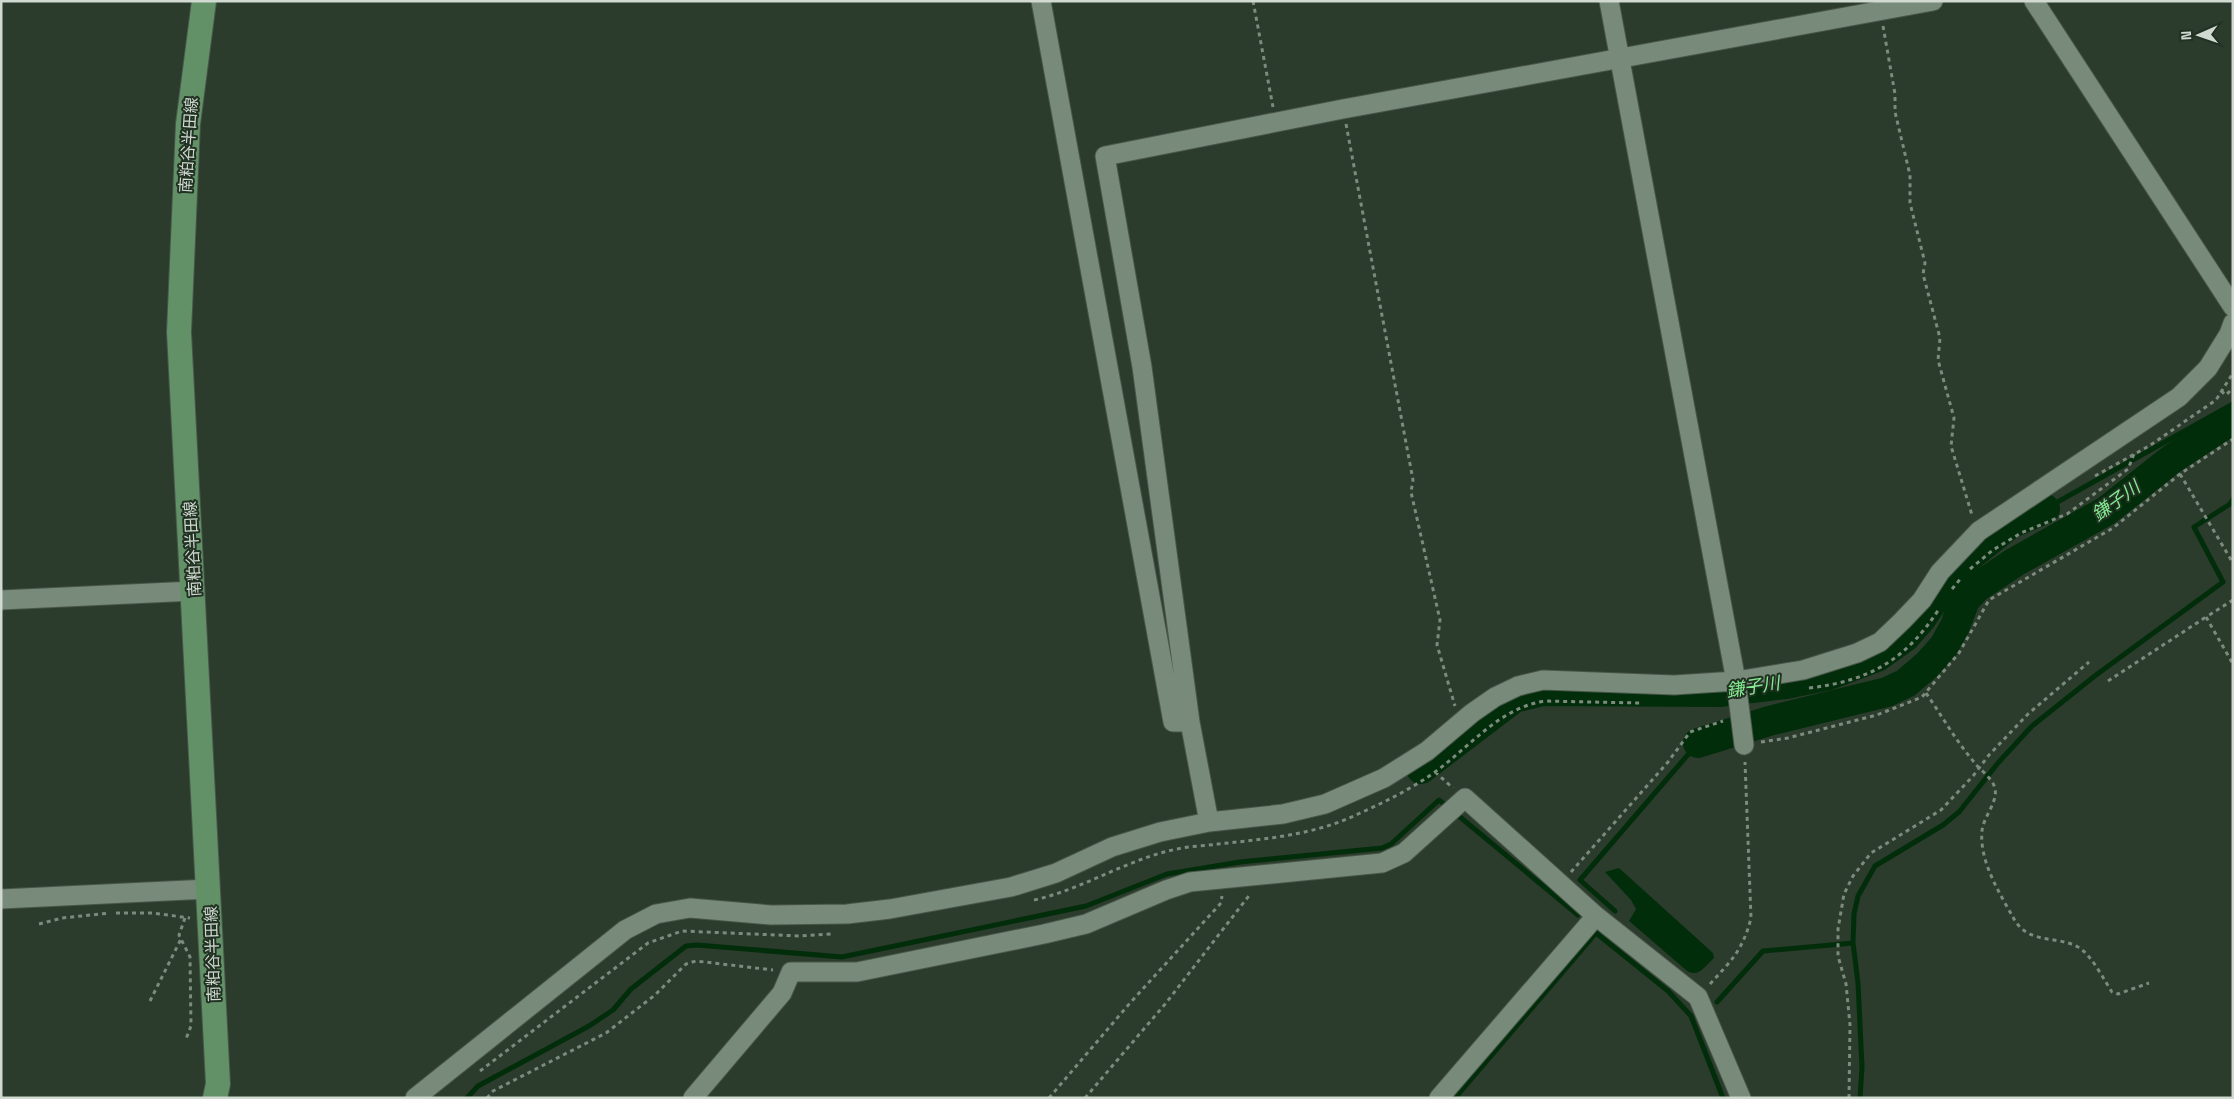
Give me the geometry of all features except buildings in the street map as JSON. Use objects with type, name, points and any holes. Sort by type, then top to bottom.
[{"type":"main road","name":"南粕谷半田線","points":[[204,1],[188,124],[179,332],[210,889],[218,1084],[216,1098]]},
{"type":"street","points":[[1041,1],[1174,722],[1190,722]]},
{"type":"street","points":[[1609,1],[1736,681],[1744,745]]},
{"type":"street","points":[[1209,822],[1190,722],[1142,367],[1105,156],[1343,109],[1881,10],[1901,4],[1933,1]]},
{"type":"street","points":[[2034,1],[2233,307]]},
{"type":"street","points":[[415,1098],[625,930],[656,914],[690,908],[771,915],[847,914],[890,909],[1011,887],[1056,873],[1112,847],[1160,832],[1209,822],[1283,814],[1325,804],[1384,778],[1427,751],[1495,696],[1518,686],[1543,680],[1674,685],[1736,681],[1803,670],[1857,653],[1880,642],[1922,600],[1940,572],[1979,532],[2179,397],[2208,368],[2233,324]]},
{"type":"street","points":[[1,600],[194,591]]},
{"type":"street","points":[[693,1098],[782,994],[791,972],[857,972],[1044,934],[1086,924],[1166,890],[1190,882],[1382,863],[1404,854],[1465,798],[1596,916],[1698,996],[1741,1098]]},
{"type":"street","points":[[1,899],[210,889]]},
{"type":"street","points":[[1439,1098],[1596,916]]},
{"type":"path","points":[[1253,1],[1276,122]]},
{"type":"path","points":[[1881,10],[1895,94],[1895,112],[1910,175],[1910,203],[1925,263],[1923,274],[1940,338],[1938,360],[1954,418],[1951,446],[1971,513],[1979,532]]},
{"type":"path","points":[[1343,109],[1413,480],[1411,492],[1440,620],[1437,645],[1458,714],[1462,721]]},
{"type":"path","points":[[2222,391],[2226,395],[2233,388]]},
{"type":"path","points":[[1698,996],[1735,957],[1746,938],[1751,918],[1744,745],[1788,738],[1877,714],[1922,697],[1959,653],[1989,600],[2113,528],[2180,474],[2233,439]]},
{"type":"path","points":[[1949,594],[1968,570],[1993,550],[2020,533],[2067,514],[2128,469],[2134,454]]},
{"type":"path","points":[[2180,474],[2233,563]]},
{"type":"path","points":[[2108,681],[2233,600]]},
{"type":"path","points":[[1801,689],[1819,687],[1863,675],[1889,664],[1905,652],[1924,632],[1944,602]]},
{"type":"path","points":[[2206,617],[2233,664]]},
{"type":"path","points":[[1849,1098],[1850,1025],[1846,984],[1838,956],[1838,929],[1844,894],[1853,876],[1864,860],[1941,810],[1979,768],[1989,754],[2028,714],[2089,662]]},
{"type":"path","points":[[1926,693],[1979,768],[1993,784],[1995,791],[1982,831],[1982,849],[1989,870],[2015,921],[2022,929],[2038,938],[2078,947],[2087,954],[2112,992],[2118,994],[2149,983]]},
{"type":"path","points":[[1378,805],[1412,788],[1435,772],[1495,722],[1514,709],[1544,701],[1642,703]]},
{"type":"path","points":[[1561,884],[1668,762],[1690,732],[1740,715]]},
{"type":"path","points":[[1435,772],[1465,798]]},
{"type":"path","points":[[1085,1098],[1166,1003],[1255,888],[1262,875]]},
{"type":"path","points":[[1049,1098],[1130,1003],[1221,903],[1222,879]]},
{"type":"path","points":[[39,924],[62,918],[117,913],[152,913],[211,920]]},
{"type":"path","points":[[184,918],[179,932],[190,957],[191,1026],[186,1039]]},
{"type":"path","points":[[150,1001],[181,939]]},
{"type":"path","points":[[488,1098],[493,1091],[606,1032],[655,995],[686,964],[696,961],[791,972]]},
{"type":"shaded area","points":[[1619,868],[1713,953],[1714,958],[1701,970],[1694,973],[1686,970],[1629,921],[1636,909],[1631,900],[1605,872]]},
{"type":"waterway","points":[[2045,509],[2233,404]]},
{"type":"waterway","name":"鎌子川","points":[[1698,743],[1769,721],[1887,692],[1906,683],[1927,665],[1944,646],[1955,626],[1965,600],[1976,588],[2015,562],[2106,511],[2172,459],[2233,419]]},
{"type":"waterway","points":[[1717,1002],[1763,951],[1853,943],[1854,914],[1858,896],[1875,866],[1943,825],[1959,812],[1998,763],[2032,726],[2096,675],[2223,582],[2194,527],[2230,504],[2233,499]]},
{"type":"waterway","name":"鎌子川","points":[[1421,769],[1514,698],[1543,691],[1719,692],[1786,684],[1829,675],[1877,657],[1905,637],[1921,619],[1957,566],[2010,524],[2045,509]]},
{"type":"waterway","points":[[1615,911],[1580,880],[1698,743]]},
{"type":"waterway","points":[[467,1098],[478,1086],[589,1026],[613,1010],[631,989],[686,946],[697,945],[842,957],[1086,906],[1167,874],[1240,862],[1382,848],[1391,844],[1439,800],[1448,807]]},
{"type":"waterway","points":[[1454,812],[1578,915]]},
{"type":"waterway","points":[[1455,1098],[1602,926]]},
{"type":"waterway","points":[[1596,933],[1668,991],[1691,1016],[1723,1098]]},
{"type":"waterway","points":[[1853,943],[1858,983],[1862,1067],[1860,1098]]}]
